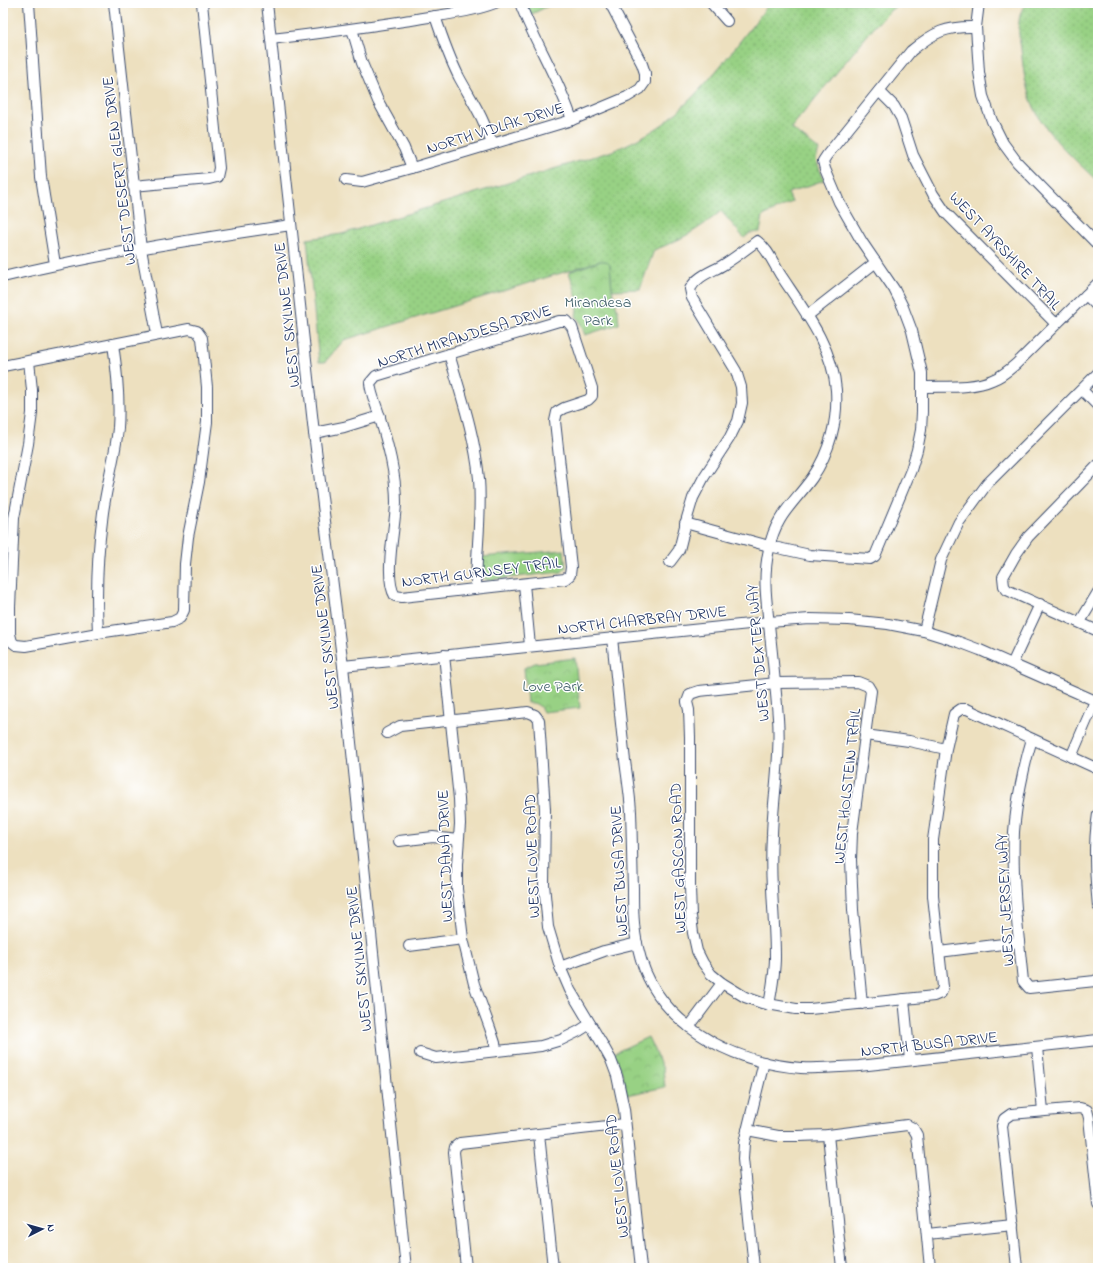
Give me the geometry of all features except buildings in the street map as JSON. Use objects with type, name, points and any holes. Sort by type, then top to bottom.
[{"type":"street","points":[[28,3],[42,177],[55,264]]},
{"type":"street","name":"WEST DESERT GLEN DRIVE","points":[[114,3],[141,249],[157,334]]},
{"type":"street","points":[[133,186],[217,177],[219,168],[202,3]]},
{"type":"street","name":"WEST SKYLINE DRIVE","points":[[267,3],[314,432],[343,666],[406,1268]]},
{"type":"street","points":[[271,39],[352,29],[435,16],[483,7],[495,3]]},
{"type":"street","points":[[520,3],[534,37],[559,84],[572,120]]},
{"type":"street","name":"NORTH VIDLAK DRIVE","points":[[346,180],[362,182],[572,120],[640,89],[645,82],[645,73],[642,64],[610,3]]},
{"type":"street","points":[[711,3],[727,21]]},
{"type":"street","points":[[980,3],[976,27],[983,96],[992,121],[1003,144],[1017,162],[1098,245]]},
{"type":"street","points":[[435,16],[446,49],[487,128],[492,144]]},
{"type":"street","points":[[670,562],[679,550],[685,523],[769,546],[810,555],[870,559],[875,556],[911,470],[917,450],[921,430],[922,373],[903,307],[894,289],[862,242],[839,202],[825,169],[824,161],[827,154],[911,51],[936,32],[960,26],[976,27]]},
{"type":"street","points":[[352,29],[362,63],[378,100],[404,148],[412,168]]},
{"type":"street","name":"WEST AYRSHIRE TRAIL","points":[[879,91],[894,106],[901,118],[913,155],[933,194],[946,213],[1056,324]]},
{"type":"street","points":[[3,276],[55,264],[165,244],[291,226]]},
{"type":"street","name":"WEST DEXTER WAY","points":[[685,523],[693,498],[704,477],[730,438],[738,421],[742,403],[741,387],[736,371],[692,298],[690,289],[693,283],[724,265],[757,241],[764,246],[824,346],[832,366],[836,386],[837,405],[835,424],[830,442],[822,461],[812,478],[788,506],[774,531],[769,546],[764,581],[776,683],[780,750],[773,805],[771,886],[776,958],[769,1005]]},
{"type":"street","points":[[807,316],[876,262]]},
{"type":"street","points":[[922,387],[976,385],[992,381],[1005,374],[1098,283]]},
{"type":"street","points":[[1086,295],[1098,307]]},
{"type":"street","name":"NORTH MIRANDESA DRIVE","points":[[380,416],[371,392],[370,383],[376,376],[559,321],[567,321],[572,327],[592,388],[592,396],[588,400],[564,408],[557,412],[555,421],[571,567],[570,575]]},
{"type":"street","points":[[3,366],[157,334],[189,329],[195,330],[202,338],[207,387],[207,422],[200,475],[188,537],[185,564],[184,610],[180,618],[172,622],[26,646],[16,645],[12,642],[10,634],[10,607],[14,518],[28,444],[32,412],[32,390],[29,361]]},
{"type":"street","points":[[98,633],[97,588],[99,544],[118,428],[117,370],[113,344]]},
{"type":"street","points":[[449,354],[472,432],[479,481],[476,589]]},
{"type":"street","points":[[924,632],[941,560],[959,522],[987,484],[1098,373]]},
{"type":"street","points":[[1082,390],[1098,406]]},
{"type":"street","points":[[314,432],[344,427],[380,416]]},
{"type":"street","name":"NORTH GURNSEY TRAIL","points":[[380,416],[391,458],[395,482],[396,503],[390,556],[392,591],[395,596],[402,597],[524,584],[565,579],[570,575]]},
{"type":"street","points":[[1098,465],[1028,537],[1003,577],[1004,586],[1007,590],[1098,631]]},
{"type":"street","points":[[524,584],[530,646]]},
{"type":"street","points":[[1080,622],[1098,592]]},
{"type":"street","points":[[1012,664],[1040,604]]},
{"type":"street","name":"NORTH CHARBRAY DRIVE","points":[[343,666],[769,622],[810,619],[849,620],[888,624],[959,642],[1097,702]]},
{"type":"street","name":"WEST BUSA DRIVE","points":[[612,638],[631,810],[634,921],[637,943],[644,967],[653,987],[666,1006],[681,1022],[702,1037],[722,1048],[764,1062]]},
{"type":"street","name":"WEST DANA DRIVE","points":[[444,655],[459,799],[460,824],[458,840],[457,889],[463,939],[474,984],[493,1035],[496,1051]]},
{"type":"street","name":"WEST HOLSTEIN TRAIL","points":[[776,683],[858,682],[868,686],[871,691],[852,833],[851,860],[853,910],[862,1004]]},
{"type":"street","name":"WEST GASCON ROAD","points":[[776,683],[699,691],[690,694],[687,702],[689,710],[690,737],[690,887],[693,934],[697,951],[703,963],[711,974],[722,984],[745,997],[769,1005],[810,1009],[934,996],[941,993],[943,987],[939,952]]},
{"type":"street","points":[[1071,757],[1097,702]]},
{"type":"street","points":[[1019,942],[939,952],[933,896],[933,840],[946,749],[954,714],[961,709],[967,709],[1098,769]]},
{"type":"street","name":"WEST LOVE ROAD","points":[[451,720],[528,712],[535,715],[539,720],[546,809],[544,884],[548,927],[560,967],[570,990],[611,1060],[617,1076],[625,1124],[641,1268]]},
{"type":"street","points":[[387,733],[400,726],[451,720]]},
{"type":"street","points":[[865,734],[946,749]]},
{"type":"street","name":"WEST JERSEY WAY","points":[[1032,739],[1028,751],[1018,801],[1014,830],[1014,881],[1023,981],[1029,988],[1098,980]]},
{"type":"street","points":[[1098,814],[1095,829],[1098,906]]},
{"type":"street","points":[[399,841],[433,837],[458,840]]},
{"type":"street","points":[[409,946],[463,939]]},
{"type":"street","points":[[560,967],[604,951],[637,943]]},
{"type":"street","points":[[689,1027],[722,984]]},
{"type":"street","points":[[904,999],[910,1060]]},
{"type":"street","points":[[420,1052],[436,1058],[541,1046],[561,1040],[590,1024]]},
{"type":"street","name":"NORTH BUSA DRIVE","points":[[764,1062],[801,1068],[829,1068],[1098,1040]]},
{"type":"street","points":[[1037,1047],[1044,1112]]},
{"type":"street","points":[[754,1268],[743,1159],[744,1143],[764,1062]]},
{"type":"street","points":[[1017,1268],[1002,1126],[1004,1119],[1011,1114],[1080,1108],[1087,1110],[1097,1175],[1098,1204]]},
{"type":"street","points":[[466,1268],[454,1152],[455,1147],[460,1143],[625,1124]]},
{"type":"street","points":[[747,1130],[778,1136],[828,1135],[907,1125],[913,1128],[916,1135],[930,1268]]},
{"type":"street","points":[[539,1134],[553,1268]]},
{"type":"street","points":[[828,1135],[842,1268]]},
{"type":"street","points":[[927,1234],[1013,1225]]},
{"type":"green space","points":[[526,3],[554,3],[530,15]]},
{"type":"green space","points":[[770,3],[900,3],[875,26],[791,128],[819,150],[816,160],[824,180],[788,193],[792,202],[763,216],[760,232],[750,233],[744,238],[721,211],[689,234],[654,250],[640,289],[612,290],[610,265],[600,261],[344,340],[325,362],[319,362],[307,239],[342,234],[612,151],[638,139],[663,124],[693,97],[707,82]]},
{"type":"green space","points":[[1028,3],[1098,3],[1098,182],[1050,133],[1035,110],[1026,85],[1019,30],[1021,12]]},
{"type":"green space","name":"Mirandesa Park","points":[[600,261],[606,261],[610,265],[612,290],[618,312],[619,324],[585,335],[576,316],[577,299],[569,272]]},
{"type":"green space","points":[[564,550],[566,568],[562,572],[487,580],[481,576],[481,557]]},
{"type":"green space","name":"Love Park","points":[[575,658],[580,708],[543,712],[537,704],[527,703],[524,668],[535,663]]},
{"type":"green space","points":[[648,1037],[663,1069],[665,1087],[627,1095],[622,1073],[614,1053]]}]
